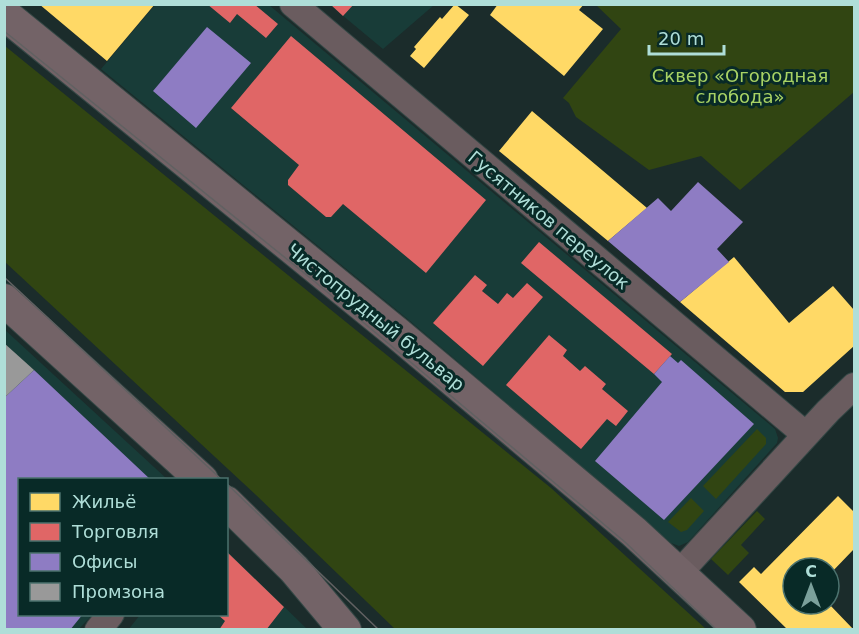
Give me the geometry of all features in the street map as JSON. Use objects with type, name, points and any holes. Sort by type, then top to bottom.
[{"type":"main road","name":"Чистопрудный бульвар","points":[[4,14],[388,327],[680,572],[740,630]]},
{"type":"main road","points":[[4,300],[200,478]]},
{"type":"main road","points":[[228,504],[294,569],[345,630]]},
{"type":"street","name":"Гусятников переулок","points":[[293,4],[806,435]]},
{"type":"street","points":[[680,572],[806,435],[855,386]]},
{"type":"street","points":[[98,630],[110,616]]},
{"type":"shaded area","points":[[155,5],[269,5],[775,429],[777,443],[688,542],[679,546],[671,543],[410,321],[101,69]]},
{"type":"shaded area","points":[[330,5],[434,5],[383,49]]},
{"type":"shaded area","points":[[4,329],[166,478],[18,478],[18,616],[91,616],[79,629],[5,629]]},
{"type":"shaded area","points":[[228,552],[307,629],[128,630],[139,616],[228,616]]},
{"type":"green space","name":"Сквер «Огородная слобода»","points":[[596,5],[854,5],[854,92],[740,190],[701,156],[649,170],[576,117],[569,103],[563,98],[621,29]]},
{"type":"green space","points":[[5,46],[551,488],[706,629],[395,629],[256,495],[5,262]]},
{"type":"green space","points":[[757,429],[766,438],[766,444],[716,499],[703,486]]},
{"type":"green space","points":[[691,498],[704,511],[687,530],[681,532],[668,522]]},
{"type":"green space","points":[[757,511],[765,519],[741,545],[749,553],[728,575],[711,559]]},
{"type":"building: Жильё","points":[[39,4],[155,4],[107,61]]},
{"type":"building: Жильё","points":[[455,4],[469,15],[424,68],[410,56],[416,49],[414,47],[440,17],[442,19]]},
{"type":"building: Жильё","points":[[498,4],[584,4],[579,10],[603,29],[564,76],[490,15]]},
{"type":"building: Жильё","points":[[532,111],[647,208],[608,241],[499,151]]},
{"type":"building: Жильё","points":[[734,257],[789,323],[833,286],[854,310],[854,346],[803,392],[785,392],[680,302]]},
{"type":"building: Жильё","points":[[838,496],[854,512],[854,549],[841,563],[841,556],[781,556],[781,616],[841,616],[854,630],[788,630],[739,582],[754,567],[761,574]]},
{"type":"building: Торговля","points":[[207,4],[254,4],[278,24],[266,38],[237,14],[230,23]]},
{"type":"building: Торговля","points":[[330,4],[354,4],[343,16]]},
{"type":"building: Торговля","points":[[291,36],[486,200],[426,273],[343,204],[331,217],[326,217],[288,185],[288,180],[299,165],[231,108]]},
{"type":"building: Торговля","points":[[539,242],[672,354],[654,374],[521,263]]},
{"type":"building: Торговля","points":[[475,275],[487,285],[482,291],[498,304],[507,293],[513,298],[527,283],[543,297],[483,366],[433,323]]},
{"type":"building: Торговля","points":[[549,335],[567,350],[563,356],[580,371],[585,366],[606,384],[602,389],[628,411],[616,426],[607,419],[581,449],[506,385]]},
{"type":"building: Торговля","points":[[228,553],[284,607],[266,630],[219,630],[225,621],[219,616],[228,616]]},
{"type":"building: Офисы","points":[[207,27],[251,63],[196,128],[153,91]]},
{"type":"building: Офисы","points":[[698,182],[743,222],[717,249],[729,262],[680,302],[608,241],[658,198],[671,211]]},
{"type":"building: Офисы","points":[[670,356],[678,363],[681,360],[754,424],[664,520],[595,461],[662,382],[654,374]]},
{"type":"building: Офисы","points":[[34,370],[149,478],[18,478],[18,616],[81,616],[70,630],[4,630],[4,398]]},
{"type":"building: Промзона","points":[[4,343],[34,370],[4,398]]},
{"type":"tram line","points":[[4,31],[314,281],[625,542],[717,630]]},
{"type":"tram line","points":[[4,277],[220,478]]},
{"type":"tram line","points":[[228,485],[379,630]]}]
